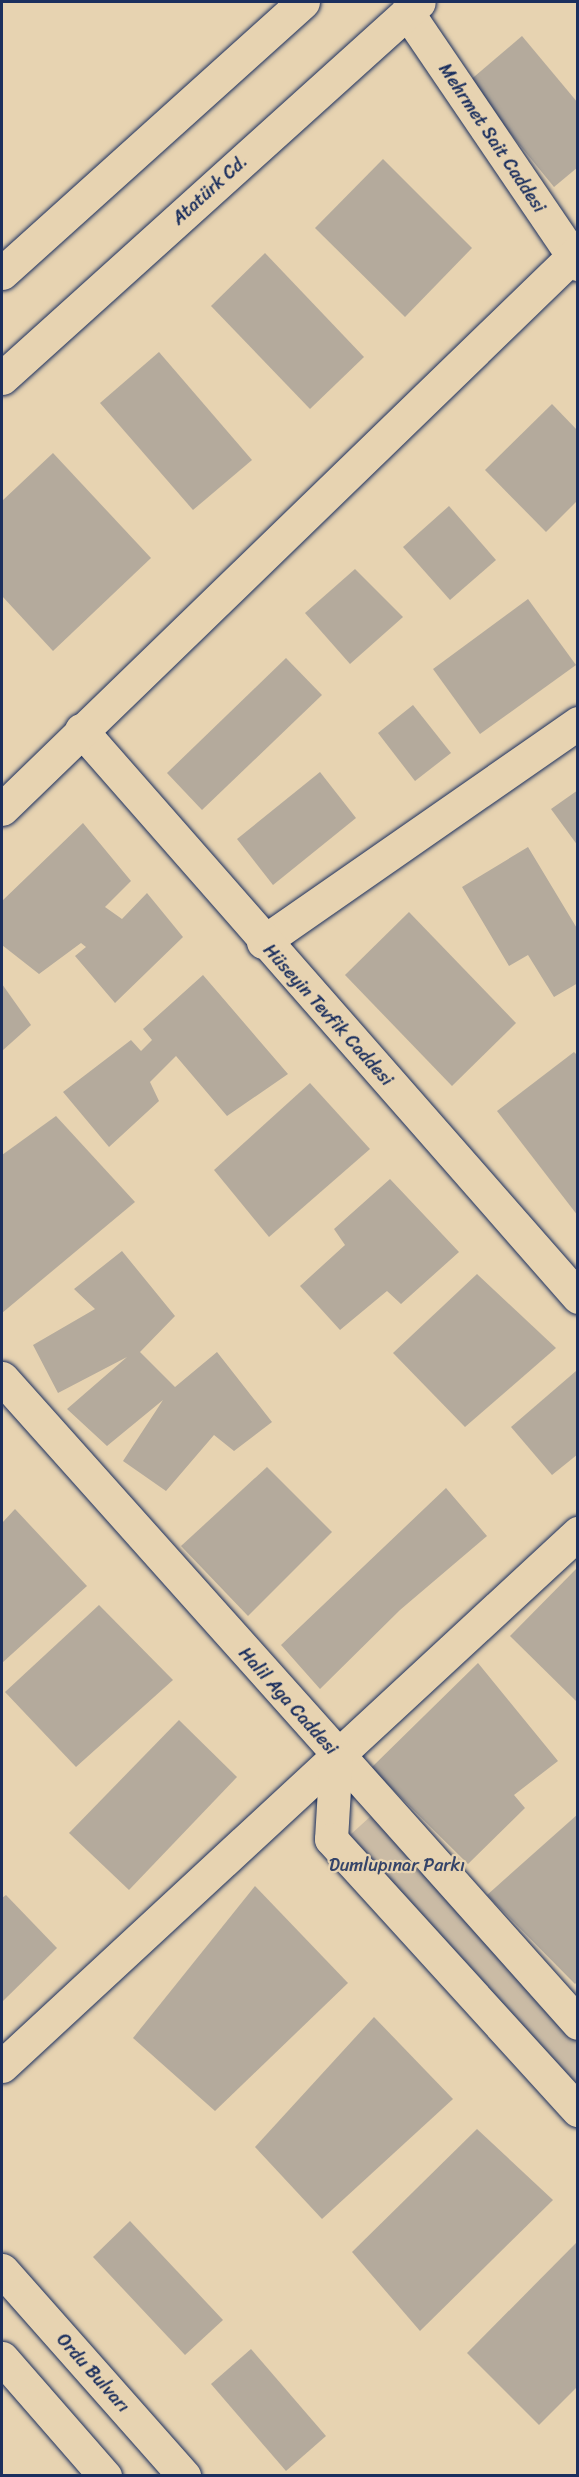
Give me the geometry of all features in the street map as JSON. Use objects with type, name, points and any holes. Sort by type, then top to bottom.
[{"type":"street","points":[[2,273],[303,2]]},
{"type":"street","name":"Mehrmet Sait Caddesi","points":[[413,7],[576,257]]},
{"type":"street","name":"Atatürk Cd.","points":[[2,378],[413,7]]},
{"type":"street","points":[[2,809],[81,730],[576,257]]},
{"type":"street","points":[[263,942],[578,723]]},
{"type":"street","name":"Hüseyin Tevfik Caddesi","points":[[81,730],[263,942],[578,1297]]},
{"type":"street","name":"Halil Aga Caddesi","points":[[2,1378],[336,1755],[578,2022]]},
{"type":"street","points":[[2,2066],[578,1533]]},
{"type":"street","points":[[336,1755],[332,1839],[578,2110]]},
{"type":"street","name":"Ordu Bulvarı","points":[[2,2270],[184,2475]]},
{"type":"street","points":[[2,2358],[105,2475]]},
{"type":"green space","name":"Dumlupınar Parkı","points":[[383,1805],[577,2023],[577,2110],[338,1846]]},
{"type":"building","points":[[522,36],[578,103],[578,167],[554,187],[468,82]]},
{"type":"building","points":[[383,159],[472,248],[405,317],[315,228]]},
{"type":"building","points":[[265,253],[364,357],[310,409],[211,306]]},
{"type":"building","points":[[159,352],[252,460],[193,510],[100,403]]},
{"type":"building","points":[[552,404],[578,431],[578,500],[546,532],[485,470]]},
{"type":"building","points":[[53,453],[151,558],[53,651],[2,596],[2,501]]},
{"type":"building","points":[[449,506],[496,560],[450,600],[403,547]]},
{"type":"building","points":[[355,569],[403,617],[350,664],[305,613]]},
{"type":"building","points":[[528,599],[576,665],[480,734],[433,669]]},
{"type":"building","points":[[286,658],[322,695],[202,810],[167,773]]},
{"type":"building","points":[[413,705],[451,753],[415,781],[378,733]]},
{"type":"building","points":[[320,772],[356,818],[273,885],[237,839]]},
{"type":"building","points":[[578,790],[578,846],[551,809]]},
{"type":"building","points":[[83,823],[131,881],[105,907],[122,919],[147,893],[183,937],[115,1003],[75,956],[86,947],[81,943],[39,974],[2,945],[2,901]]},
{"type":"building","points":[[528,847],[578,930],[578,983],[554,997],[528,955],[509,966],[462,887]]},
{"type":"building","points":[[409,912],[516,1023],[452,1086],[345,975]]},
{"type":"building","points":[[203,975],[288,1074],[227,1116],[176,1056],[150,1082],[159,1101],[109,1147],[63,1092],[131,1040],[141,1051],[152,1040],[143,1029]]},
{"type":"building","points":[[2,984],[31,1025],[2,1051]]},
{"type":"building","points":[[574,1052],[578,1056],[578,1216],[497,1111]]},
{"type":"building","points":[[310,1083],[370,1149],[269,1237],[214,1170]]},
{"type":"building","points":[[56,1116],[135,1202],[2,1313],[2,1155]]},
{"type":"building","points":[[390,1179],[459,1252],[401,1304],[387,1291],[340,1330],[300,1286],[345,1245],[334,1229]]},
{"type":"building","points":[[122,1251],[175,1316],[140,1352],[175,1387],[217,1352],[272,1422],[234,1451],[214,1435],[166,1491],[123,1461],[163,1400],[107,1446],[67,1409],[127,1357],[58,1393],[33,1345],[95,1309],[74,1289]]},
{"type":"building","points":[[477,1274],[556,1348],[465,1427],[393,1353]]},
{"type":"building","points":[[576,1371],[578,1454],[552,1475],[511,1427]]},
{"type":"building","points":[[267,1467],[332,1532],[248,1616],[181,1546]]},
{"type":"building","points":[[446,1488],[487,1536],[400,1610],[320,1689],[281,1645]]},
{"type":"building","points":[[15,1509],[87,1586],[2,1663],[2,1523]]},
{"type":"building","points":[[578,1567],[578,1703],[510,1636]]},
{"type":"building","points":[[99,1605],[173,1680],[76,1767],[5,1692]]},
{"type":"building","points":[[478,1663],[558,1761],[514,1795],[525,1808],[468,1864],[371,1768]]},
{"type":"building","points":[[179,1720],[237,1777],[129,1890],[69,1833]]},
{"type":"building","points":[[578,1814],[578,1981],[575,1984],[487,1895]]},
{"type":"building","points":[[255,1886],[348,1983],[215,2111],[133,2038]]},
{"type":"building","points":[[6,1895],[57,1948],[2,2002],[2,1898]]},
{"type":"building","points":[[374,2017],[453,2099],[322,2219],[255,2147]]},
{"type":"building","points":[[477,2129],[553,2200],[420,2331],[352,2252]]},
{"type":"building","points":[[130,2221],[223,2320],[185,2355],[93,2257]]},
{"type":"building","points":[[578,2241],[578,2386],[539,2425],[467,2353]]},
{"type":"building","points":[[251,2349],[326,2436],[286,2471],[211,2384]]}]
